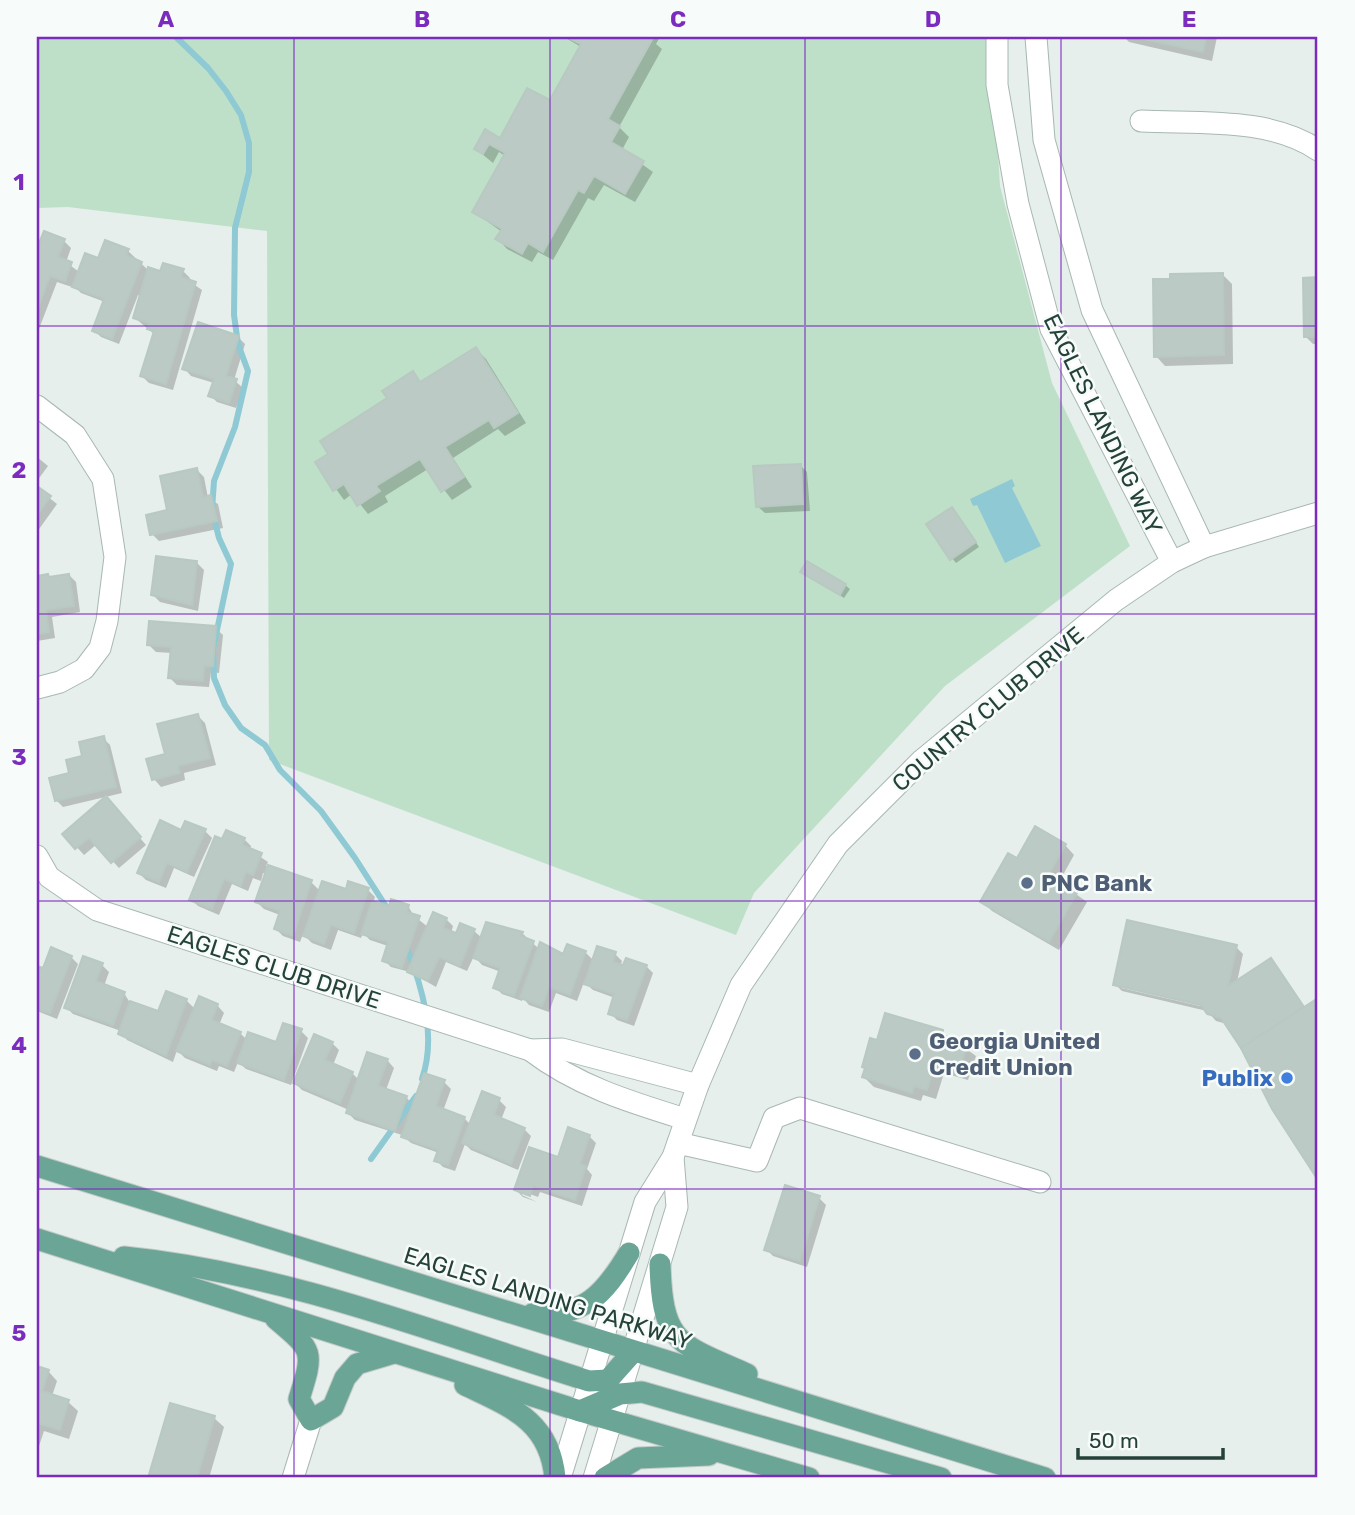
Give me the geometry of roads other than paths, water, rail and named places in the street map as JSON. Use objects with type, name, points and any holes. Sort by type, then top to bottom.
[{"type":"main road","name":"EAGLES LANDING PARKWAY","points":[[37,1166],[1045,1478]]},
{"type":"main road","points":[[37,1239],[580,1411],[809,1478]]},
{"type":"main road","points":[[80,1252],[182,1263],[285,1285],[589,1381],[607,1380],[633,1352]]},
{"type":"main road","points":[[504,1312],[567,1313],[591,1301],[611,1282],[629,1253]]},
{"type":"main road","points":[[660,1264],[661,1304],[665,1319],[686,1345],[830,1410]]},
{"type":"main road","points":[[266,1311],[304,1343],[310,1362],[299,1399],[311,1420],[333,1407],[345,1378],[357,1364],[397,1353],[522,1414],[537,1427],[552,1454],[558,1478]]},
{"type":"main road","points":[[580,1411],[620,1394],[642,1392],[679,1400],[941,1478]]},
{"type":"main road","points":[[605,1478],[638,1458],[730,1455]]},
{"type":"street","name":"EAGLES LANDING WAY","points":[[997,37],[997,85],[1018,204],[1051,329],[1172,562]]},
{"type":"street","name":"EAGLES LANDING WAY","points":[[1036,37],[1044,140],[1092,310],[1204,547]]},
{"type":"street","points":[[1141,121],[1238,126],[1299,137],[1318,150]]},
{"type":"street","points":[[37,406],[75,435],[103,479],[115,557],[107,621],[100,648],[84,669],[60,682],[37,688]]},
{"type":"street","name":"COUNTRY CLUB DRIVE","points":[[558,1478],[645,1202],[676,1150],[698,1085],[741,985],[838,844],[922,760],[1116,600],[1172,562],[1204,547],[1318,513]]},
{"type":"street","name":"EAGLES CLUB DRIVE","points":[[37,856],[49,877],[97,910],[530,1050]]},
{"type":"street","points":[[530,1050],[562,1049],[698,1085]]},
{"type":"street","points":[[530,1050],[558,1071],[609,1095],[685,1119]]},
{"type":"street","points":[[676,1150],[757,1161],[774,1118],[800,1108],[1040,1182]]},
{"type":"street","name":"COUNTRY CLUB DRIVE","points":[[594,1478],[677,1208],[676,1150]]},
{"type":"street","points":[[293,1478],[311,1420]]},
{"type":"water","points":[[1012,479],[1015,486],[1012,488],[1041,546],[1005,563],[977,505],[973,506],[970,499]]},
{"type":"waterway","points":[[176,37],[208,68],[226,91],[241,115],[249,143],[249,172],[235,228],[234,315],[238,344],[248,371],[235,427],[214,481],[212,510],[219,538],[231,564],[213,649],[214,678],[225,705],[241,728],[265,745],[280,770],[321,811],[389,911]]},
{"type":"waterway","points":[[406,946],[426,1011],[428,1046],[422,1079]]},
{"type":"waterway","points":[[371,1159],[416,1096]]},
{"type":"place","name":"PNC Bank","points":[[1027,883]]},
{"type":"place","name":"Georgia United Credit Union","points":[[915,1054]]},
{"type":"place","name":"Publix","points":[[1287,1078]]}]
